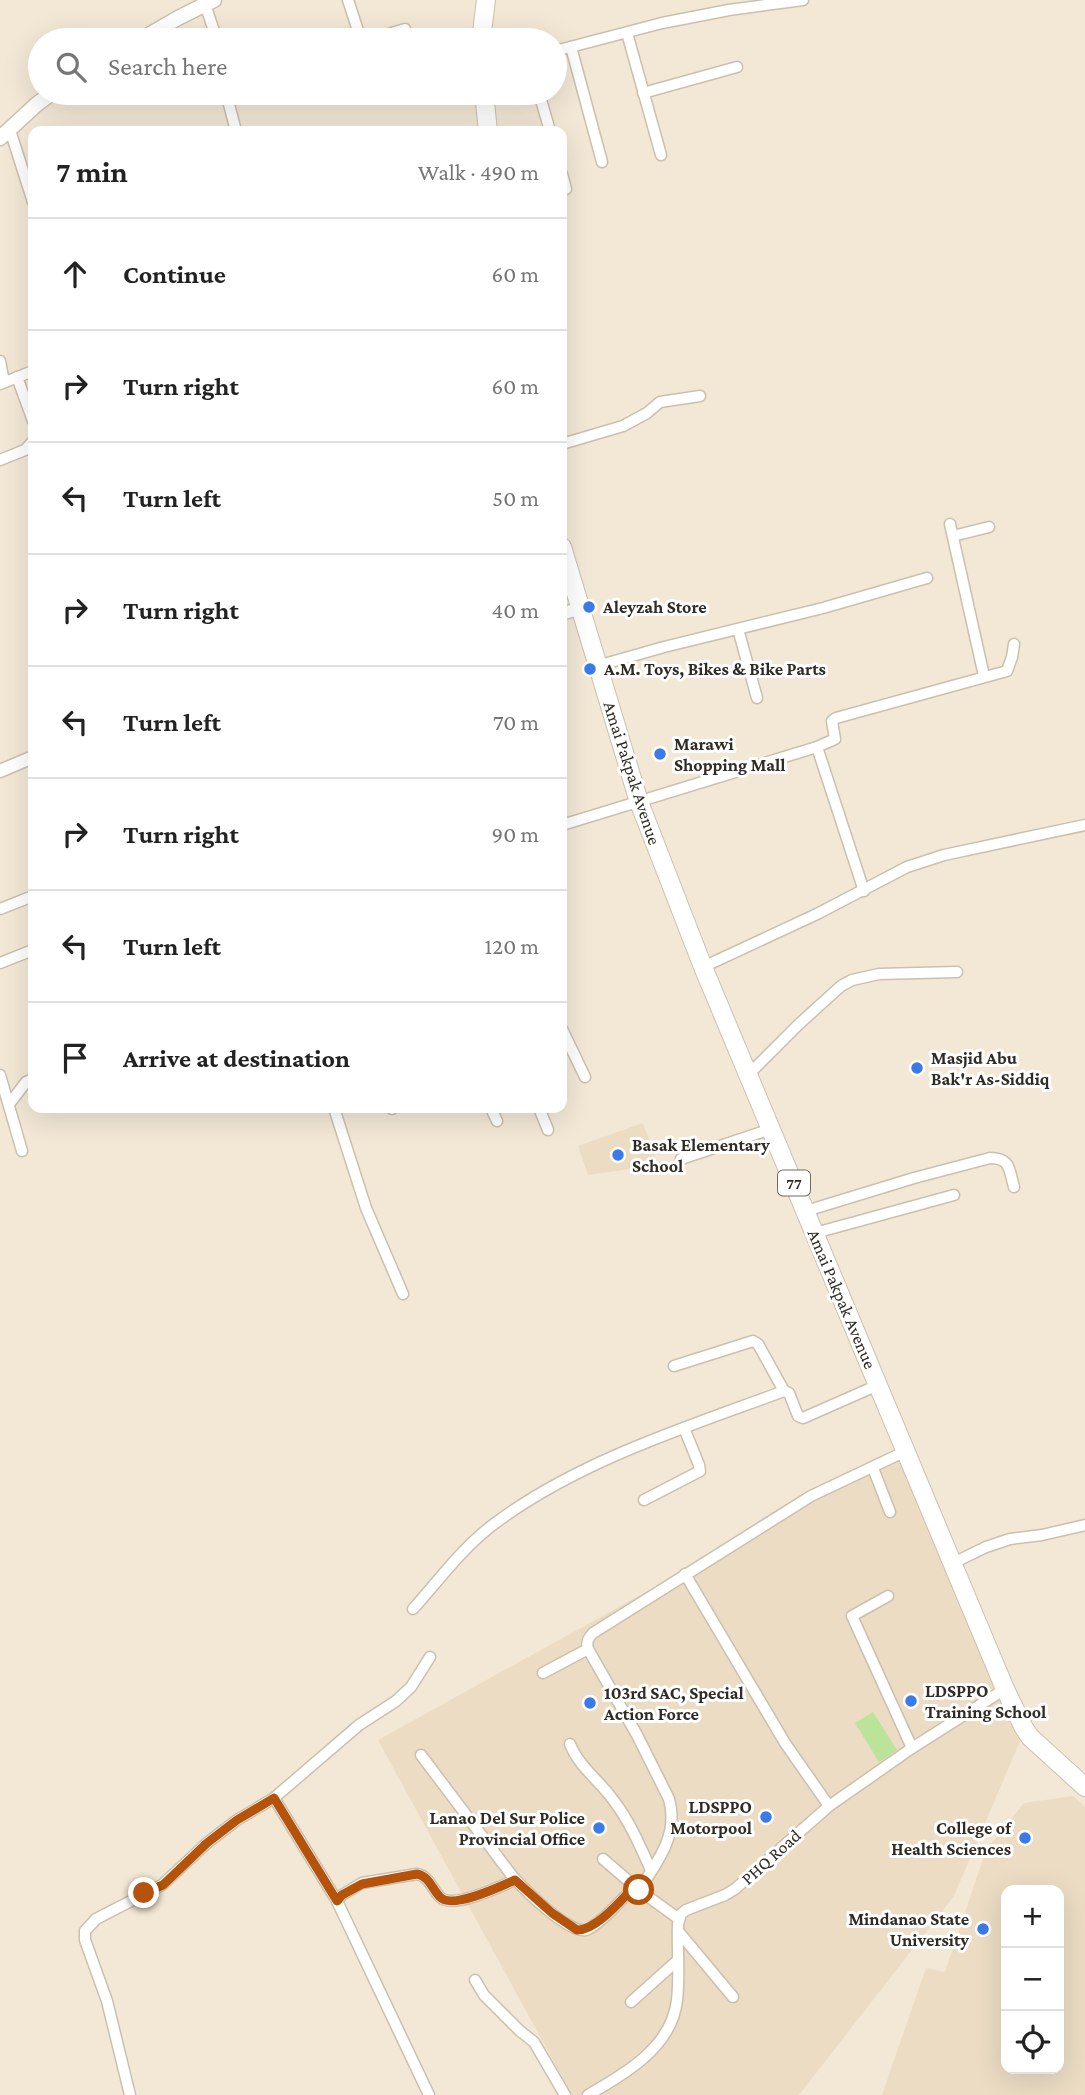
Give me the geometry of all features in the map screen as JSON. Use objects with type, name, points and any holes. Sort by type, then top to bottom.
[{"type":"highway","points":[[482,28],[486,0]]},
{"type":"highway","points":[[485,105],[487,126]]},
{"type":"highway","name":"Amai Pakpak Avenue","points":[[567,575],[580,608],[639,802],[702,967],[1005,1689],[1030,1737],[1085,1787]]},
{"type":"main road","points":[[162,28],[210,2]]},
{"type":"main road","points":[[5,134],[36,105]]},
{"type":"street","points":[[348,0],[357,28]]},
{"type":"street","points":[[567,48],[727,5],[803,0]]},
{"type":"street","points":[[210,2],[215,28]]},
{"type":"street","points":[[627,33],[661,155]]},
{"type":"street","points":[[571,47],[602,162]]},
{"type":"street","points":[[643,93],[737,67]]},
{"type":"street","points":[[229,105],[235,126]]},
{"type":"street","points":[[542,105],[549,126]]},
{"type":"street","points":[[5,134],[28,190]]},
{"type":"street","points":[[0,361],[2,383],[28,373]]},
{"type":"street","points":[[17,377],[28,407]]},
{"type":"street","points":[[567,443],[623,426],[647,413],[660,402],[700,396]]},
{"type":"street","points":[[0,460],[28,447]]},
{"type":"street","points":[[950,524],[984,677]]},
{"type":"street","points":[[953,536],[989,527]]},
{"type":"street","points":[[597,666],[664,646],[823,608],[927,578]]},
{"type":"street","points":[[567,612],[580,608]]},
{"type":"street","points":[[738,629],[757,698]]},
{"type":"street","points":[[567,824],[817,747],[835,739],[832,721],[836,718],[1007,671],[1014,644]]},
{"type":"street","points":[[817,747],[864,891]]},
{"type":"street","points":[[0,771],[28,759]]},
{"type":"street","points":[[702,967],[864,891],[894,873],[944,855],[1085,824]]},
{"type":"street","points":[[0,909],[28,898]]},
{"type":"street","points":[[0,963],[28,952]]},
{"type":"street","points":[[748,1075],[799,1024],[852,979],[879,974],[957,972]]},
{"type":"street","points":[[567,1039],[585,1077]]},
{"type":"street","points":[[0,1075],[22,1151]]},
{"type":"street","points":[[10,1103],[28,1081]]},
{"type":"street","points":[[336,1113],[366,1208],[403,1294]]},
{"type":"street","points":[[493,1113],[497,1121]]},
{"type":"street","points":[[541,1113],[548,1130]]},
{"type":"street","points":[[681,1159],[771,1129]]},
{"type":"street","points":[[806,1211],[990,1158],[1004,1160],[1014,1187]]},
{"type":"street","points":[[815,1233],[954,1195]]},
{"type":"street","points":[[674,1366],[753,1341],[758,1344],[784,1391],[789,1393],[798,1416],[803,1418],[878,1385]]},
{"type":"street","points":[[413,1609],[474,1541],[523,1504],[656,1438],[784,1391]]},
{"type":"street","points":[[644,1500],[700,1471],[684,1428]]},
{"type":"street","points":[[421,1755],[515,1880],[552,1913],[577,1930],[593,1925],[637,1888],[651,1870],[671,1833],[671,1810],[636,1735],[588,1649],[587,1644],[593,1633],[811,1496],[906,1451]]},
{"type":"street","points":[[873,1468],[890,1512]]},
{"type":"street","points":[[953,1563],[1010,1539],[1085,1525]]},
{"type":"street","points":[[685,1574],[785,1743],[829,1806]]},
{"type":"street","points":[[888,1596],[852,1616],[912,1748]]},
{"type":"street","points":[[543,1673],[588,1649]]},
{"type":"street","points":[[130,2095],[107,2001],[85,1940],[85,1931],[96,1919],[163,1885],[207,1843],[237,1820],[274,1798],[359,1726],[396,1701],[411,1687],[430,1657]]},
{"type":"street","name":"PHQ Road","points":[[679,1919],[681,1914],[692,1906],[735,1889],[829,1806],[912,1748],[1005,1689]]},
{"type":"street","points":[[570,1744],[583,1765],[605,1789],[630,1824],[651,1870]]},
{"type":"street","points":[[274,1798],[337,1901],[429,2095]]},
{"type":"street","points":[[588,2095],[633,2067],[654,2048],[665,2033],[677,2003],[679,1919],[603,1859]]},
{"type":"street","points":[[337,1901],[342,1895],[362,1884],[417,1874],[425,1877],[442,1900],[451,1902],[482,1894],[515,1880]]},
{"type":"street","points":[[678,1931],[733,1997]]},
{"type":"street","points":[[631,2002],[678,1960]]},
{"type":"street","points":[[475,1980],[484,1995],[534,2042],[565,2095]]},
{"type":"shaded area","name":"Basak Elementary School","points":[[643,1123],[658,1165],[588,1175],[578,1146]]},
{"type":"shaded area","points":[[901,1460],[1023,1734],[954,1896],[799,2095],[572,2095],[378,1740],[816,1498]]},
{"type":"shaded area","name":"Mindanao State University","points":[[1073,1796],[1085,1807],[1085,2095],[882,2095],[926,1968],[945,1972],[986,1850],[1024,1803]]},
{"type":"green space","points":[[873,1712],[897,1750],[879,1762],[855,1723]]},
{"type":"place","name":"Aleyzah Store","points":[[589,607]]},
{"type":"place","name":"A.M. Toys, Bikes & Bike Parts","points":[[590,669]]},
{"type":"place","name":"Marawi Shopping Mall","points":[[660,754]]},
{"type":"place","name":"Masjid Abu Bak'r As-Siddiq","points":[[917,1068]]},
{"type":"place","name":"Basak Elementary School","points":[[618,1155]]},
{"type":"place","name":"LDSPPO Training School","points":[[911,1701]]},
{"type":"place","name":"103rd SAC, Special Action Force","points":[[590,1703]]},
{"type":"place","name":"LDSPPO Motorpool","points":[[766,1817]]},
{"type":"place","name":"Lanao Del Sur Police Provincial Office","points":[[599,1828]]},
{"type":"place","name":"College of Health Sciences","points":[[1025,1838]]},
{"type":"place","name":"Mindanao State University","points":[[983,1929]]},
{"type":"route","points":[[144,1893],[163,1885],[207,1843],[237,1820],[274,1798],[337,1901],[342,1895],[362,1884],[417,1874],[424,1875],[442,1900],[447,1902],[482,1894],[515,1880],[552,1913],[577,1930],[586,1930],[635,1886],[639,1890]]}]
